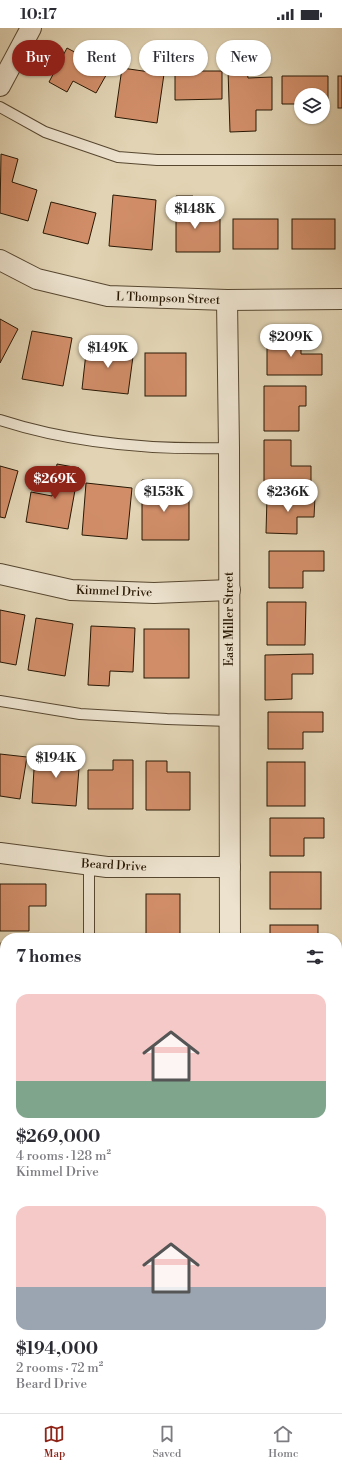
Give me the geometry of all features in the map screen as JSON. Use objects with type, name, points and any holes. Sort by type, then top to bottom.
[{"type":"street","points":[[0,86],[31,28]]},
{"type":"street","name":"L Thompson Street","points":[[0,260],[37,279],[108,296],[227,300],[342,299]]},
{"type":"street","name":"East Miller Street","points":[[227,300],[230,590],[230,933]]},
{"type":"street","name":"Kimmel Drive","points":[[0,574],[71,590],[154,593],[230,590]]},
{"type":"street","name":"Beard Drive","points":[[0,853],[107,867],[230,867]]},
{"type":"lane","points":[[0,108],[45,132],[118,157],[158,160],[342,160]]},
{"type":"lane","points":[[0,420],[85,440],[138,447],[198,449],[229,448]]},
{"type":"lane","points":[[0,701],[80,714],[167,720],[230,721]]},
{"type":"lane","points":[[89,865],[89,933]]},
{"type":"building","points":[[67,48],[73,51],[73,76],[106,76],[96,93],[73,81],[67,92],[49,82],[52,76],[65,76],[65,52]]},
{"type":"building","points":[[131,69],[139,70],[139,76],[164,76],[157,123],[115,117],[121,76],[131,76]]},
{"type":"building","points":[[208,71],[216,71],[216,76],[222,76],[222,99],[175,100],[175,76],[208,76]]},
{"type":"building","points":[[228,76],[248,76],[248,78],[272,77],[272,110],[256,110],[256,131],[230,132]]},
{"type":"building","points":[[282,76],[328,76],[328,88],[294,88],[294,104],[282,104]]},
{"type":"building","points":[[338,76],[342,76],[342,108],[338,108]]},
{"type":"building","points":[[1,154],[18,159],[12,182],[37,190],[28,221],[0,213]]},
{"type":"building","points":[[113,195],[156,200],[152,250],[109,246]]},
{"type":"building","points":[[176,196],[193,196],[193,219],[220,219],[220,252],[176,252]]},
{"type":"building","points":[[51,202],[96,213],[88,244],[43,233]]},
{"type":"building","points":[[233,219],[278,219],[278,249],[233,249]]},
{"type":"building","points":[[292,219],[335,219],[335,249],[292,249]]},
{"type":"building","points":[[0,319],[18,329],[0,363]]},
{"type":"building","points":[[32,331],[72,338],[63,386],[22,379]]},
{"type":"building","points":[[267,337],[301,337],[301,354],[322,354],[322,375],[267,375]]},
{"type":"building","points":[[87,344],[134,349],[128,394],[82,389]]},
{"type":"building","points":[[145,353],[186,353],[186,396],[145,396]]},
{"type":"building","points":[[264,386],[306,386],[306,406],[299,406],[299,431],[264,431]]},
{"type":"building","points":[[264,440],[291,440],[291,466],[311,466],[311,486],[264,486]]},
{"type":"building","points":[[57,464],[79,468],[68,529],[26,522],[31,492],[52,496]]},
{"type":"building","points":[[0,466],[18,471],[5,518],[0,517]]},
{"type":"building","points":[[142,480],[166,480],[166,495],[189,495],[189,540],[142,540]]},
{"type":"building","points":[[86,483],[132,488],[127,539],[82,535]]},
{"type":"building","points":[[267,497],[315,497],[314,517],[297,517],[297,534],[266,533]]},
{"type":"building","points":[[269,551],[324,551],[324,571],[303,571],[303,588],[269,588]]},
{"type":"building","points":[[267,602],[306,602],[305,645],[267,645]]},
{"type":"building","points":[[0,610],[25,615],[16,665],[0,662]]},
{"type":"building","points":[[36,618],[73,624],[65,676],[28,670]]},
{"type":"building","points":[[91,626],[135,628],[133,672],[110,671],[109,686],[88,685]]},
{"type":"building","points":[[144,629],[189,629],[189,678],[144,678]]},
{"type":"building","points":[[313,654],[313,674],[292,674],[292,699],[265,700],[265,655]]},
{"type":"building","points":[[268,712],[323,712],[323,732],[303,732],[303,749],[268,749]]},
{"type":"building","points":[[35,752],[80,756],[76,806],[32,803]]},
{"type":"building","points":[[0,754],[27,757],[20,799],[0,796]]},
{"type":"building","points":[[113,760],[133,760],[133,809],[88,809],[88,770],[113,770]]},
{"type":"building","points":[[146,761],[167,761],[167,772],[190,772],[190,810],[146,810]]},
{"type":"building","points":[[267,762],[305,762],[305,806],[267,806]]},
{"type":"building","points":[[270,818],[324,818],[324,838],[304,838],[304,856],[270,856]]},
{"type":"building","points":[[270,872],[321,872],[321,909],[270,909]]},
{"type":"building","points":[[0,884],[46,884],[46,906],[29,906],[29,931],[0,931]]},
{"type":"building","points":[[146,894],[180,894],[180,933],[146,933]]},
{"type":"building","points":[[270,925],[318,925],[318,933],[270,933]]}]
